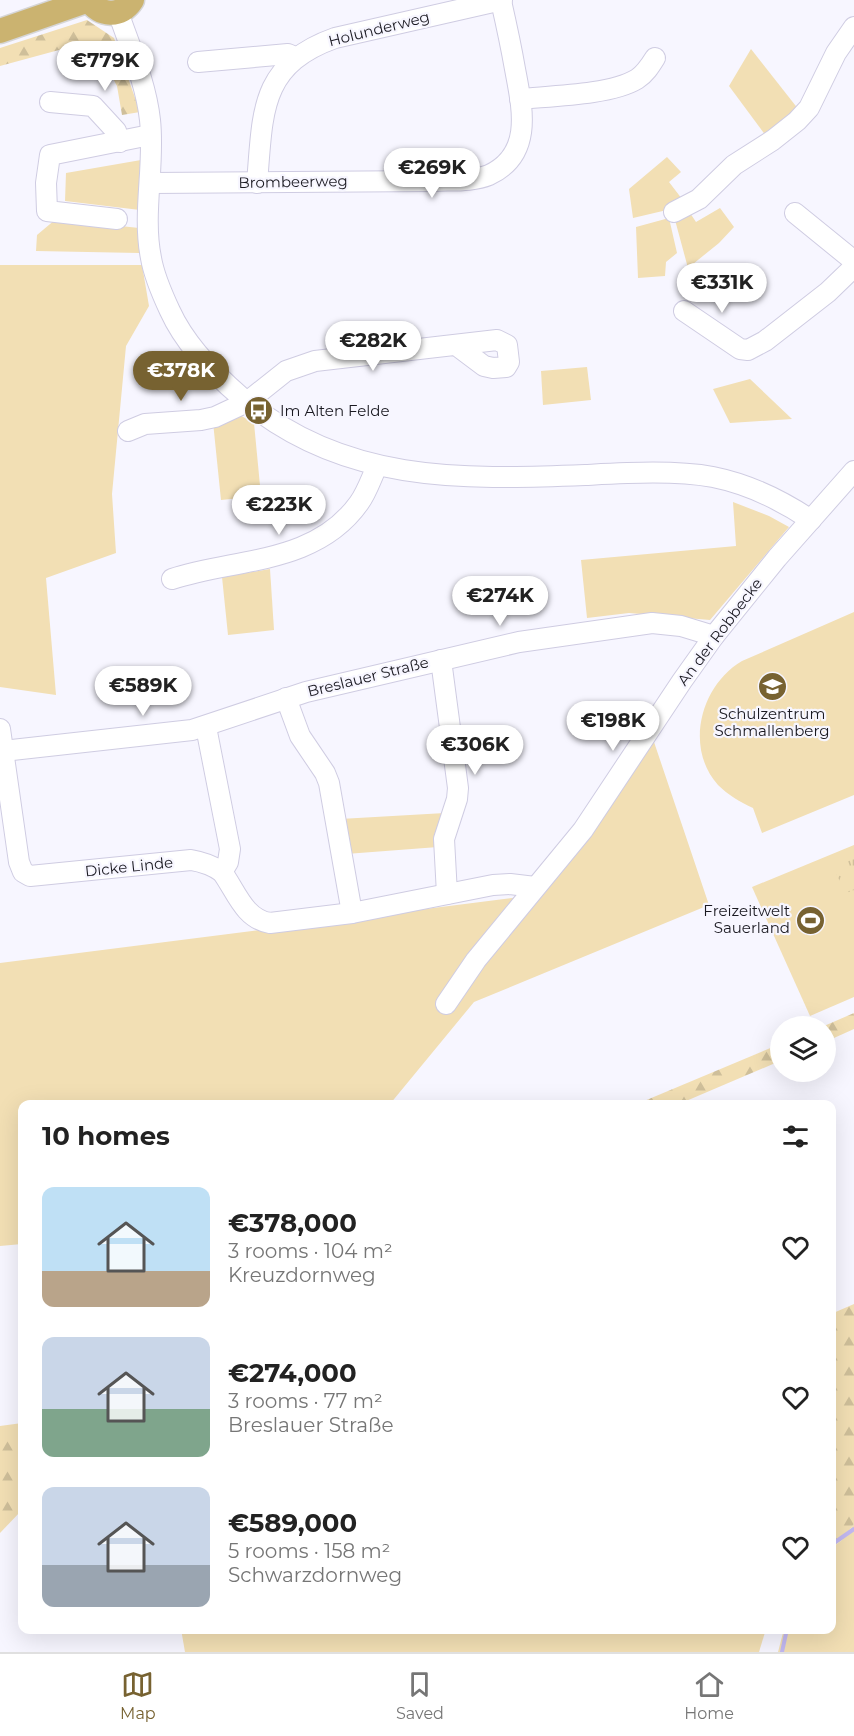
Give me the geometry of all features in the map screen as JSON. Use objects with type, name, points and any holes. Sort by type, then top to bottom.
[{"type":"main road","points":[[0,31],[89,0],[104,13],[125,6]]},
{"type":"street","name":"Holunderweg","points":[[257,183],[261,132],[268,99],[277,78],[295,57],[316,45],[335,38],[501,0]]},
{"type":"street","name":"Brombeerweg","points":[[151,183],[434,181],[481,178],[499,169],[514,155],[522,129],[520,99],[501,0]]},
{"type":"street","points":[[125,6],[150,120],[151,183],[148,228],[150,257],[156,278],[170,312],[188,342],[247,402],[288,430],[314,443],[349,458],[377,466],[479,478],[624,473],[710,476],[762,493],[811,519]]},
{"type":"street","points":[[674,212],[699,199],[734,165],[773,140],[797,121],[808,108],[836,53],[854,27]]},
{"type":"street","name":"Holunderweg","points":[[198,62],[288,54],[295,57]]},
{"type":"street","points":[[520,99],[605,90],[625,85],[637,79],[655,58]]},
{"type":"street","points":[[50,102],[93,106],[116,131],[120,142]]},
{"type":"street","points":[[117,219],[47,211],[46,183],[50,156],[150,135]]},
{"type":"street","points":[[795,213],[854,261]]},
{"type":"street","points":[[684,311],[740,348],[748,350],[765,341],[828,292],[854,267]]},
{"type":"street","points":[[128,431],[145,424],[214,417],[247,402],[286,371],[315,361],[456,345]]},
{"type":"street","points":[[171,579],[275,557],[300,549],[322,537],[345,519],[358,504],[377,466]]},
{"type":"street","name":"An der Robbecke","points":[[446,1004],[476,960],[583,830],[714,636],[777,558],[854,471]]},
{"type":"street","name":"Breslauer Straße","points":[[352,913],[329,783],[325,773],[300,736],[286,698],[378,674],[519,642],[651,623],[681,626],[714,636]]},
{"type":"street","points":[[441,660],[458,788],[457,799],[444,839],[447,894]]},
{"type":"street","points":[[3,751],[192,730],[286,698]]},
{"type":"street","points":[[206,727],[230,849],[228,862],[222,872],[252,917],[261,922],[270,923],[352,913],[502,884],[535,887]]},
{"type":"street","name":"Dicke Linde","points":[[0,729],[19,862],[23,872],[38,876],[190,860],[207,863],[222,872]]},
{"type":"green space","points":[[87,20],[114,38],[140,112],[122,115],[117,86],[101,56],[70,47],[0,66],[0,48]]},
{"type":"green space","points":[[751,49],[799,110],[766,136],[729,86]]},
{"type":"green space","points":[[667,157],[681,172],[669,182],[682,199],[667,210],[633,218],[629,189]]},
{"type":"green space","points":[[141,160],[140,210],[65,201],[66,173]]},
{"type":"green space","points":[[720,208],[734,227],[719,243],[688,268],[675,220],[690,213],[696,222]]},
{"type":"green space","points":[[669,218],[677,253],[666,262],[665,276],[638,278],[636,227]]},
{"type":"green space","points":[[56,219],[139,228],[139,253],[36,251],[37,235]]},
{"type":"green space","points":[[0,265],[142,265],[149,306],[126,346],[112,494],[116,553],[46,578],[56,695],[0,687]]},
{"type":"green space","points":[[587,367],[591,400],[543,405],[541,371]]},
{"type":"green space","points":[[750,379],[792,419],[730,423],[713,389]]},
{"type":"green space","points":[[236,413],[254,423],[261,496],[221,500],[213,422]]},
{"type":"green space","points":[[733,502],[769,516],[789,527],[710,620],[629,613],[587,618],[581,560],[736,546]]},
{"type":"green space","points":[[270,569],[274,630],[228,635],[222,577]]},
{"type":"green space","points":[[854,612],[854,795],[762,833],[753,808],[722,789],[708,770],[702,753],[700,735],[707,701],[716,685],[742,661]]},
{"type":"green space","points":[[654,742],[709,905],[474,1002],[393,1100],[18,1100],[18,1244],[0,1246],[0,963],[544,894]]},
{"type":"green space","points":[[445,813],[438,847],[346,854],[340,819]]},
{"type":"green space","name":"Freizeitwelt Sauerland","points":[[854,845],[854,997],[810,1016],[752,887]]},
{"type":"green space","points":[[854,851],[854,890],[846,893],[830,862]]},
{"type":"green space","points":[[854,1013],[854,1029],[836,1037],[836,1021]]},
{"type":"green space","points":[[770,1048],[770,1065],[688,1100],[647,1100]]},
{"type":"green space","points":[[854,1304],[854,1524],[836,1544],[836,1312]]},
{"type":"green space","points":[[18,1424],[18,1514],[0,1533],[0,1426]]},
{"type":"green space","points":[[854,1524],[854,1652],[778,1652],[783,1634],[836,1634],[836,1544]]},
{"type":"green space","points":[[182,1634],[764,1634],[759,1652],[185,1652]]},
{"type":"waterway","points":[[836,1542],[854,1529]]},
{"type":"waterway","points":[[782,1652],[786,1634]]},
{"type":"place","name":"Im Alten Felde","points":[[259,411]]},
{"type":"place","name":"Schulzentrum Schmallenberg","points":[[772,687]]},
{"type":"place","name":"Freizeitwelt Sauerland","points":[[811,920]]}]
